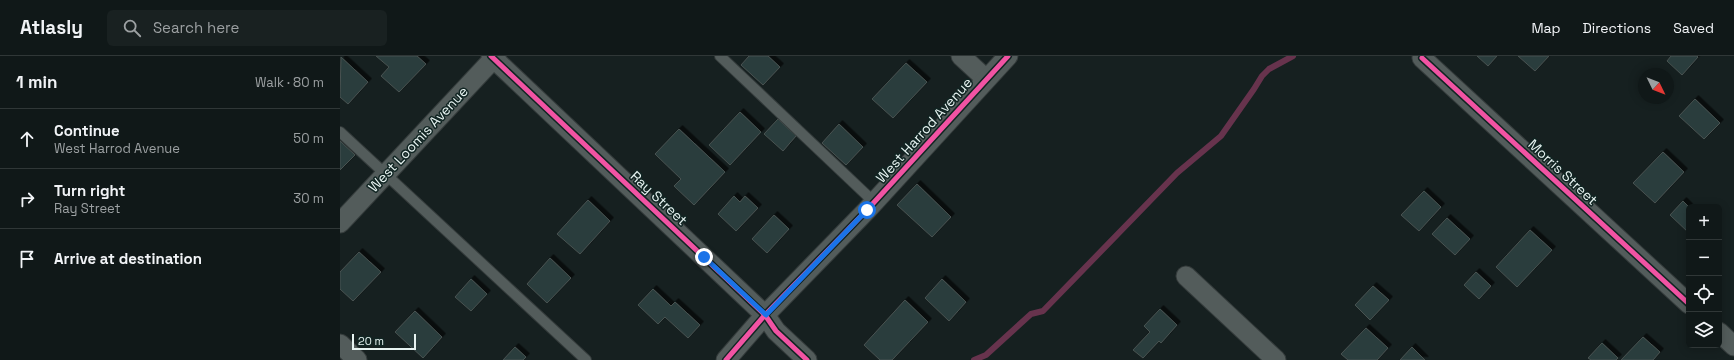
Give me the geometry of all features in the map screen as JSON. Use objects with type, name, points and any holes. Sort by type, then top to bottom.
[{"type":"street","points":[[961,56],[986,79]]},
{"type":"street","name":"West Harrod Avenue","points":[[726,360],[766,315],[874,202],[1008,56]]},
{"type":"street","name":"West Loomis Avenue","points":[[340,223],[493,57]]},
{"type":"street","name":"Ray Street","points":[[493,57],[766,315],[776,331],[807,360]]},
{"type":"street","name":"Morris Street","points":[[1422,58],[1686,301]]},
{"type":"street","points":[[1186,276],[1276,360]]},
{"type":"street","points":[[1722,335],[1734,346]]},
{"type":"street","points":[[340,344],[357,360]]},
{"type":"lane","points":[[720,56],[874,202]]},
{"type":"lane","points":[[340,132],[586,360]]},
{"type":"building","points":[[376,56],[417,56],[426,64],[399,92],[381,76],[389,67]]},
{"type":"building","points":[[749,56],[768,56],[780,67],[763,85],[741,65]]},
{"type":"building","points":[[1477,56],[1497,56],[1488,66]]},
{"type":"building","points":[[1518,56],[1549,56],[1535,71]]},
{"type":"building","points":[[1671,56],[1698,57],[1682,75],[1667,61]]},
{"type":"building","points":[[341,57],[368,82],[348,104],[340,97]]},
{"type":"building","points":[[906,63],[927,82],[893,118],[872,99]]},
{"type":"building","points":[[1695,99],[1720,123],[1704,139],[1679,116]]},
{"type":"building","points":[[740,112],[761,132],[730,165],[709,145]]},
{"type":"building","points":[[778,119],[796,136],[783,151],[764,134]]},
{"type":"building","points":[[839,124],[863,147],[846,165],[822,143]]},
{"type":"building","points":[[679,129],[725,172],[694,205],[674,186],[681,179],[655,154]]},
{"type":"building","points":[[340,141],[355,155],[340,170]]},
{"type":"building","points":[[1663,152],[1684,172],[1655,203],[1633,183]]},
{"type":"building","points":[[917,184],[951,217],[932,237],[897,205]]},
{"type":"building","points":[[1424,191],[1441,207],[1419,231],[1401,215]]},
{"type":"building","points":[[734,196],[740,202],[745,196],[758,208],[736,231],[718,214]]},
{"type":"building","points":[[588,200],[610,221],[580,254],[557,234]]},
{"type":"building","points":[[1683,201],[1686,204],[1686,230],[1670,215]]},
{"type":"building","points":[[774,215],[789,229],[767,253],[752,239]]},
{"type":"building","points":[[1447,218],[1470,239],[1455,255],[1432,234]]},
{"type":"building","points":[[1530,230],[1552,250],[1517,287],[1496,267]]},
{"type":"building","points":[[359,252],[381,272],[353,301],[340,289],[340,272]]},
{"type":"building","points":[[550,258],[571,278],[547,303],[527,284]]},
{"type":"building","points":[[1476,272],[1491,286],[1479,299],[1464,285]]},
{"type":"building","points":[[471,279],[487,294],[471,311],[455,297]]},
{"type":"building","points":[[942,279],[966,302],[949,321],[925,298]]},
{"type":"building","points":[[1373,286],[1389,300],[1370,320],[1355,305]]},
{"type":"building","points":[[653,289],[671,306],[675,302],[700,325],[688,338],[665,317],[658,324],[638,305]]},
{"type":"building","points":[[905,300],[928,322],[892,360],[880,360],[864,345]]},
{"type":"building","points":[[1160,309],[1177,325],[1161,343],[1159,341],[1143,358],[1133,350],[1150,332],[1144,326]]},
{"type":"building","points":[[415,311],[442,337],[423,358],[395,332]]},
{"type":"building","points":[[1366,328],[1388,348],[1377,360],[1348,360],[1341,354]]},
{"type":"building","points":[[1643,337],[1660,352],[1653,360],[1621,360]]},
{"type":"building","points":[[1602,343],[1618,358],[1616,360],[1591,360],[1588,358]]},
{"type":"building","points":[[515,347],[526,357],[523,360],[503,360]]},
{"type":"building","points":[[1412,347],[1425,360],[1400,360]]},
{"type":"waterway","points":[[974,360],[986,355],[1031,314],[1043,311],[1177,173],[1221,136],[1262,76],[1269,69],[1293,56]]},
{"type":"cycle path","points":[[491,56],[765,315],[776,331],[807,360]]},
{"type":"cycle path","points":[[726,360],[765,315],[867,210],[1008,56]]},
{"type":"cycle path","points":[[1422,58],[1686,301]]},
{"type":"route","points":[[704,257],[766,315],[867,210]]}]
